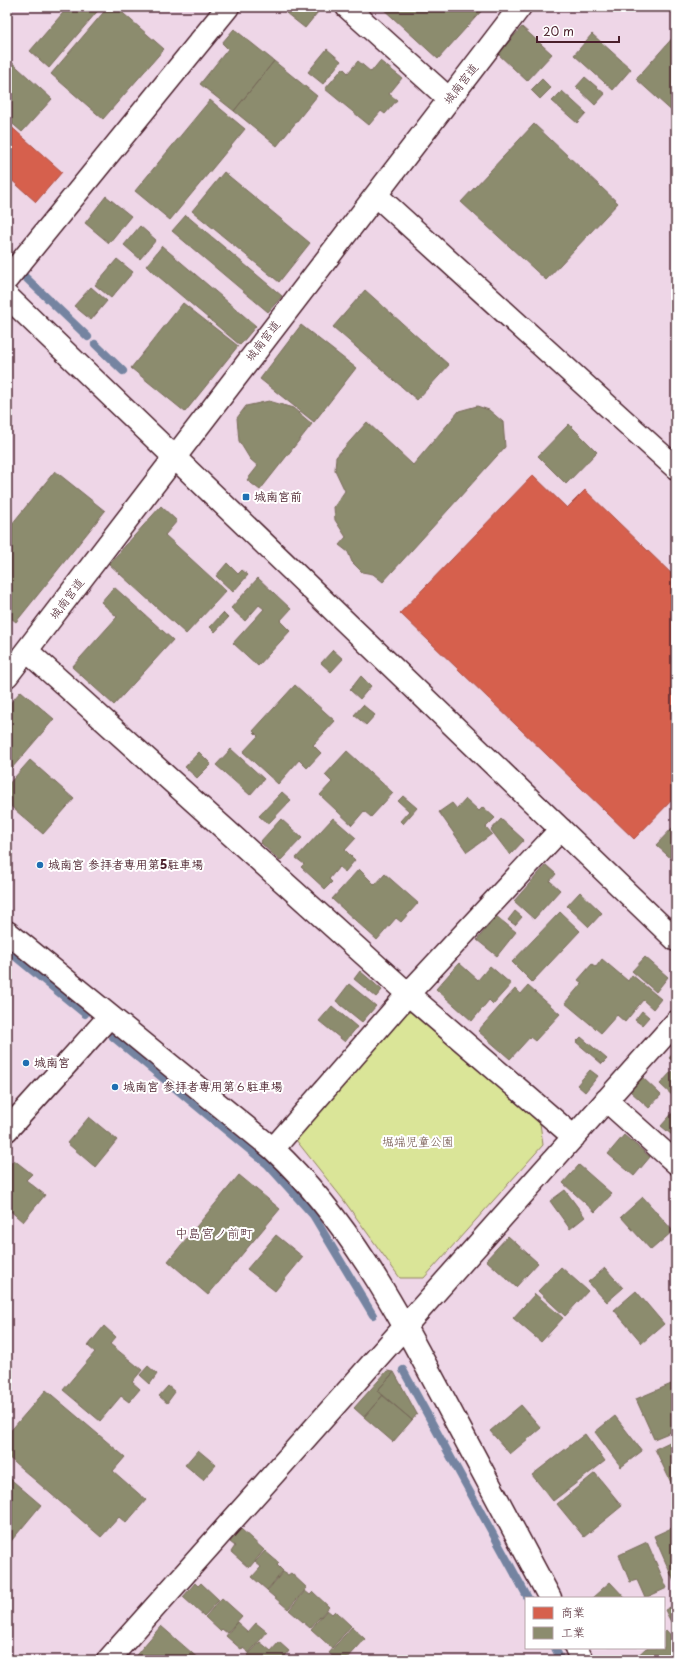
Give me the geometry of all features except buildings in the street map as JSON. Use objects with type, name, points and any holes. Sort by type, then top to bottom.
[{"type":"street","points":[[7,279],[228,7]]},
{"type":"street","points":[[348,7],[450,99]]},
{"type":"street","name":"城南宮道","points":[[7,676],[520,7]]},
{"type":"street","points":[[376,195],[676,468]]},
{"type":"street","points":[[7,296],[676,940]]},
{"type":"street","points":[[27,651],[408,994],[574,1137]]},
{"type":"street","points":[[273,1149],[408,994],[561,829]]},
{"type":"street","points":[[7,932],[109,1017],[273,1149],[299,1174],[338,1220],[368,1264],[405,1326],[549,1597]]},
{"type":"street","points":[[7,1130],[109,1017]]},
{"type":"street","points":[[108,1660],[676,1022]]},
{"type":"street","points":[[606,1100],[676,1163]]},
{"type":"street","points":[[576,1649],[582,1660]]},
{"type":"shaded area","points":[[7,7],[676,7],[676,1660],[7,1660]]},
{"type":"green space","name":"堀端児童公園","points":[[410,1012],[540,1123],[543,1145],[424,1278],[400,1278],[342,1198],[292,1135],[400,1014]]},
{"type":"waterway","points":[[23,275],[88,337]]},
{"type":"waterway","points":[[95,344],[123,371]]},
{"type":"waterway","points":[[7,950],[85,1014]]},
{"type":"waterway","points":[[113,1037],[268,1165],[313,1215],[373,1315]]},
{"type":"waterway","points":[[403,1370],[527,1597]]},
{"type":"waterway","points":[[556,1649],[559,1656]]},
{"type":"place","name":"城南宮前","points":[[246,497]]},
{"type":"place","name":"城南宮 参拝者専用第5駐車場","points":[[40,865]]},
{"type":"place","name":"城南宮","points":[[26,1063]]},
{"type":"place","name":"城南宮 参拝者専用第６駐車場","points":[[115,1087]]},
{"type":"district","name":"中島宮ノ前町","points":[[214,1233]]}]
